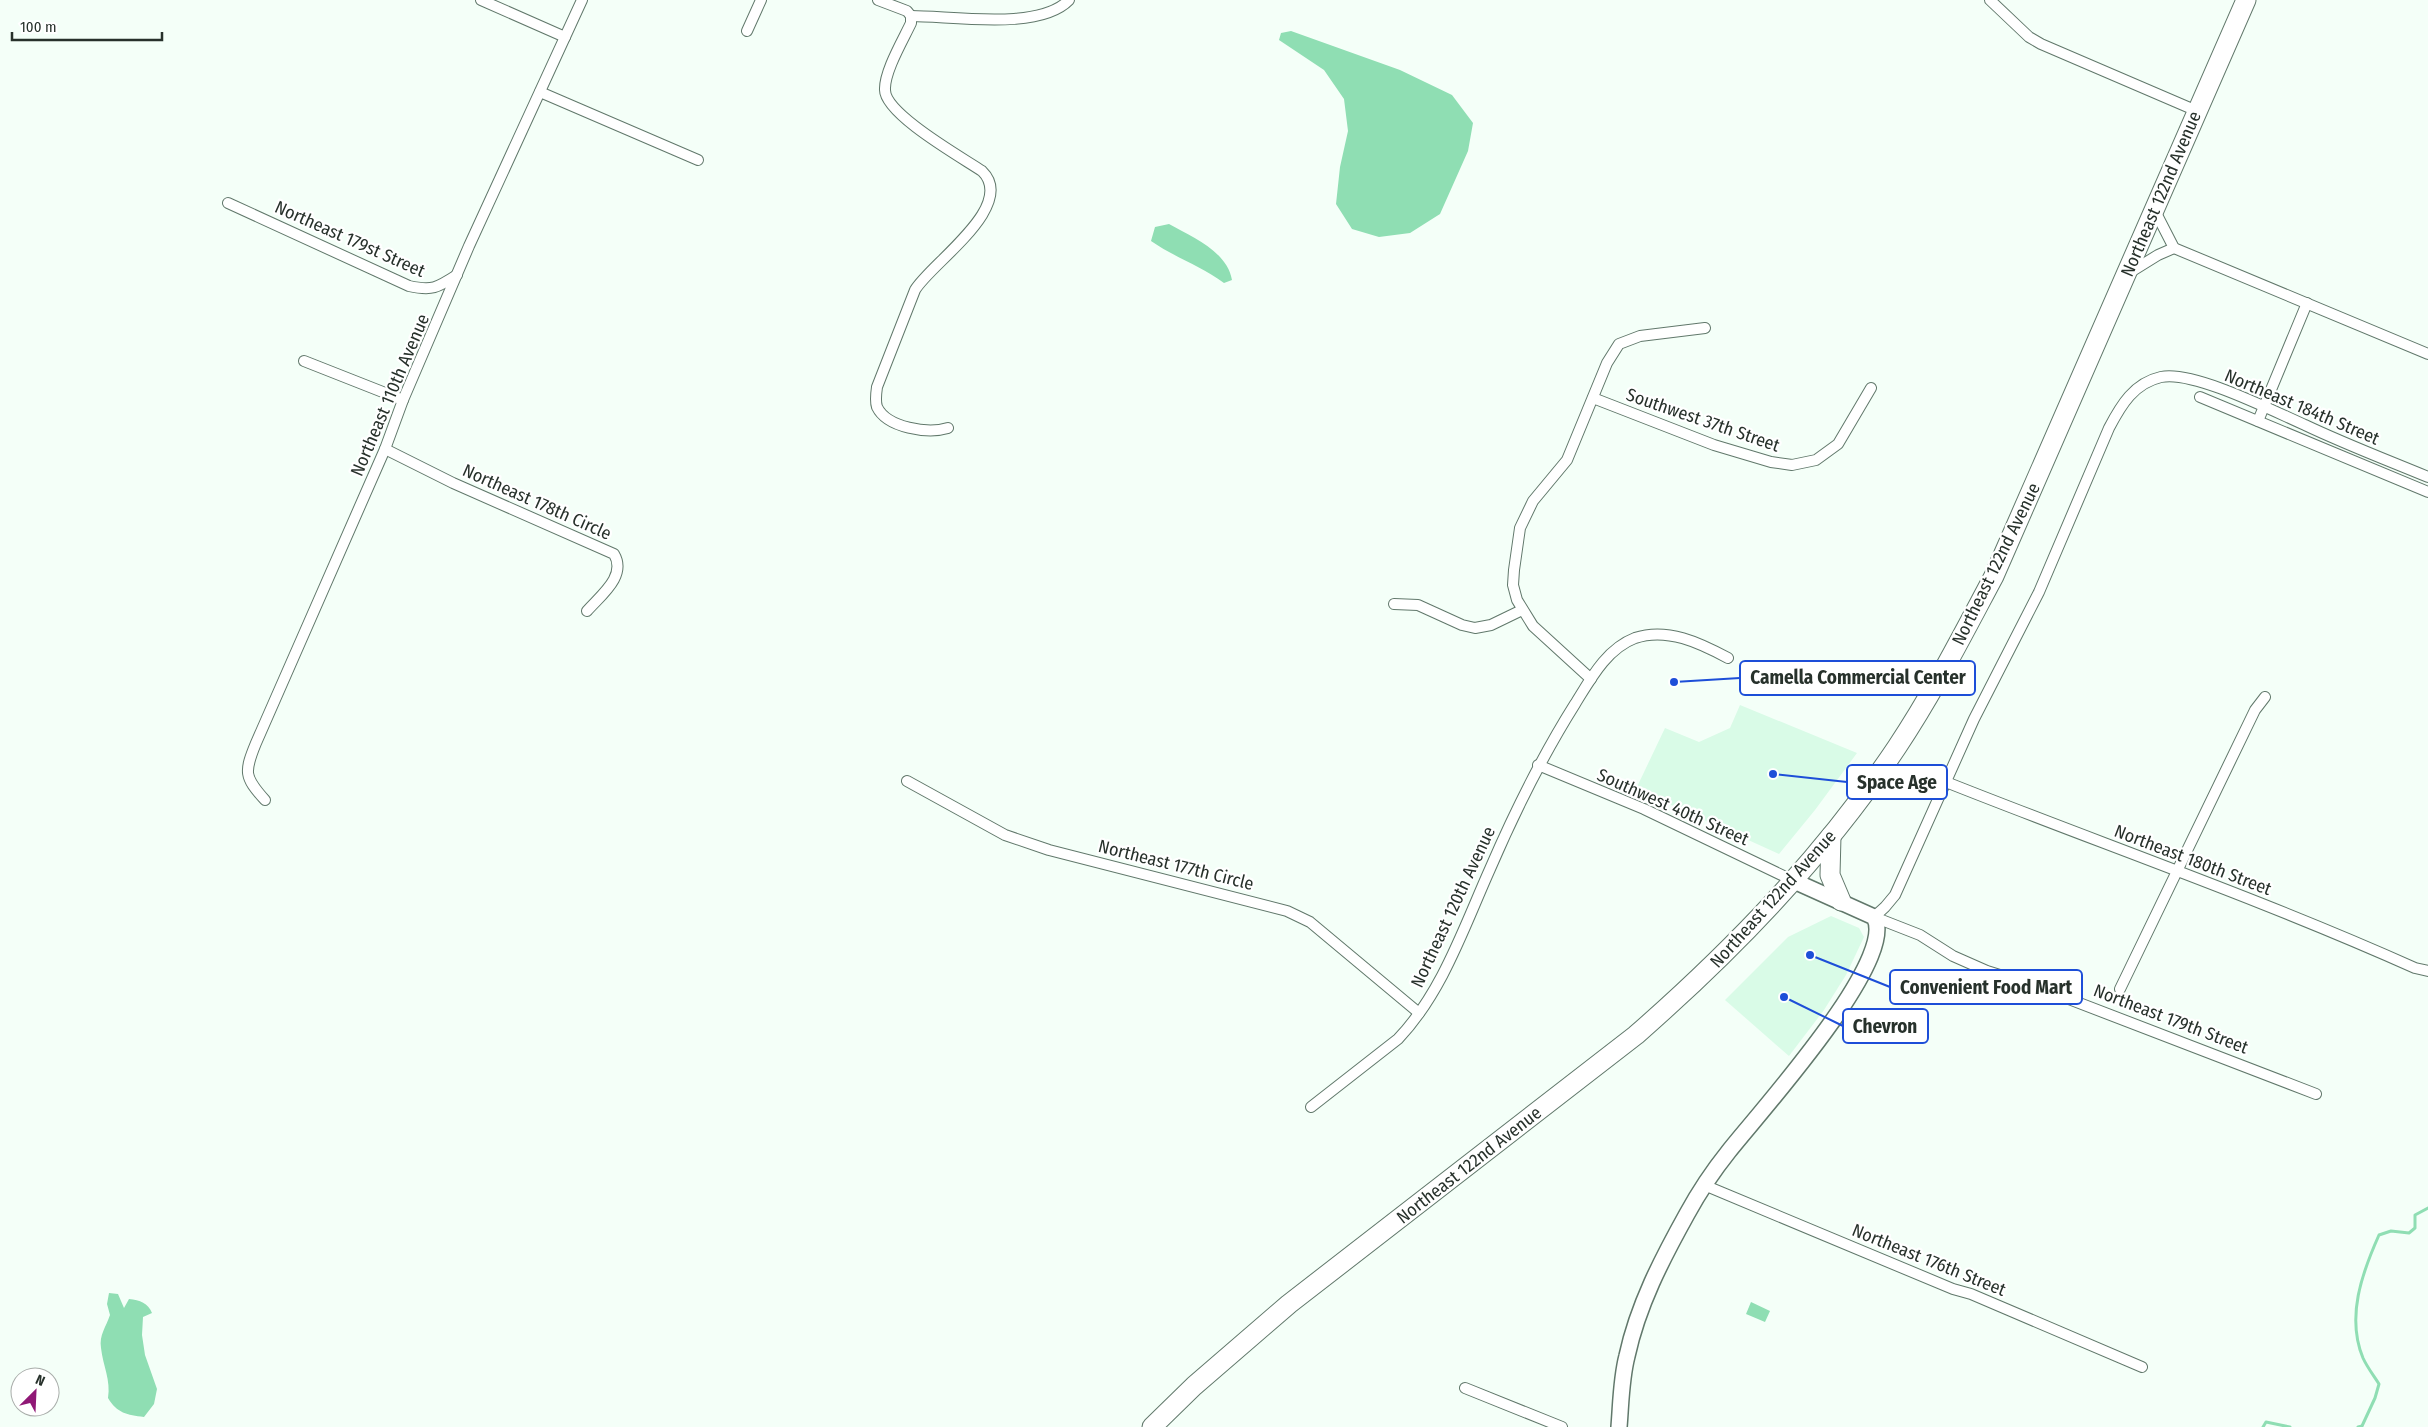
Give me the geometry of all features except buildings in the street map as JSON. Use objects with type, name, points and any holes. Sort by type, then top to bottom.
[{"type":"highway","name":"Northeast 122nd Avenue","points":[[1152,1427],[1194,1386],[1290,1304],[1636,1035],[1688,989],[1794,881],[1831,836],[1898,745],[1963,635],[1994,576],[2246,0]]},
{"type":"highway","points":[[1831,836],[1830,875],[1841,900]]},
{"type":"main road","name":"Northeast 179th Street","points":[[1794,881],[1841,900],[1874,917]]},
{"type":"main road","points":[[1619,1427],[1626,1358],[1640,1312],[1669,1248],[1704,1185],[1737,1141],[1811,1051],[1847,1001],[1877,939],[1878,926],[1874,917]]},
{"type":"street","points":[[481,0],[565,37]]},
{"type":"street","name":"Northeast 110th Avenue","points":[[266,800],[250,782],[246,767],[385,449],[403,400],[457,275],[582,0]]},
{"type":"street","points":[[747,31],[760,0]]},
{"type":"street","points":[[878,0],[907,11],[911,16],[911,23],[885,83],[887,100],[902,117],[982,171],[990,183],[991,195],[987,207],[965,236],[937,267],[923,278],[914,290],[876,387],[876,405],[885,416],[912,428],[935,431],[948,428]]},
{"type":"street","points":[[911,16],[1025,19],[1053,11],[1068,0]]},
{"type":"street","points":[[1990,0],[2022,31],[2040,44],[2197,111]]},
{"type":"street","points":[[540,92],[698,160]]},
{"type":"street","name":"Northeast 179st Street","points":[[228,203],[409,286],[426,290],[439,288],[457,275]]},
{"type":"street","points":[[2154,210],[2164,233],[2174,248],[2428,354]]},
{"type":"street","points":[[2126,275],[2158,255],[2174,248]]},
{"type":"street","points":[[2258,421],[2307,303]]},
{"type":"street","points":[[1591,679],[1533,626],[1522,610],[1514,585],[1520,528],[1533,501],[1567,460],[1607,363],[1619,344],[1640,336],[1705,328]]},
{"type":"street","points":[[304,361],[403,400]]},
{"type":"street","name":"Northeast 184th Street","points":[[1946,782],[1974,719],[2039,592],[2109,428],[2123,403],[2146,382],[2161,377],[2189,377],[2264,406],[2428,477]]},
{"type":"street","name":"Southwest 37th Street","points":[[1593,398],[1676,432],[1750,457],[1771,462],[1804,464],[1823,455],[1838,444],[1872,388]]},
{"type":"street","name":"Northeast 184th Street","points":[[2200,397],[2428,492]]},
{"type":"street","name":"Northeast 178th Circle","points":[[385,449],[453,483],[614,554],[618,561],[616,578],[587,611]]},
{"type":"street","points":[[1394,604],[1418,605],[1462,625],[1476,628],[1491,625],[1522,610]]},
{"type":"street","name":"Northeast 120th Avenue","points":[[1311,1107],[1398,1039],[1419,1013],[1446,967],[1518,804],[1538,765],[1591,679],[1617,649],[1624,643],[1647,635],[1663,634],[1680,638],[1728,658]]},
{"type":"street","points":[[2120,989],[2178,873],[2255,710],[2265,697]]},
{"type":"street","name":"Southwest 40th Street","points":[[1538,765],[1644,809],[1794,881]]},
{"type":"street","name":"Northeast 177th Circle","points":[[907,781],[1005,835],[1056,852],[1288,910],[1310,922],[1419,1013]]},
{"type":"street","points":[[1874,917],[1895,895],[1946,782]]},
{"type":"street","name":"Northeast 180th Street","points":[[1946,782],[2178,873],[2306,919],[2415,968],[2428,971]]},
{"type":"street","name":"Northeast 179th Street","points":[[1874,917],[1920,936],[1953,956],[1987,971],[2035,986],[2316,1094]]},
{"type":"street","name":"Northeast 176th Street","points":[[1704,1185],[1953,1289],[1971,1294],[2142,1367]]},
{"type":"street","points":[[1465,1388],[1562,1427]]},
{"type":"shaded area","points":[[1291,31],[1400,70],[1452,95],[1473,123],[1468,151],[1440,214],[1410,233],[1379,237],[1352,229],[1336,204],[1340,167],[1348,131],[1344,99],[1324,70],[1279,40],[1281,33]]},
{"type":"shaded area","points":[[1169,224],[1198,240],[1216,253],[1229,270],[1232,280],[1224,283],[1151,241],[1155,227]]},
{"type":"shaded area","points":[[1740,705],[1857,753],[1815,810],[1779,854],[1636,789],[1665,728],[1699,742],[1730,728]]},
{"type":"shaded area","points":[[1831,916],[1859,928],[1864,937],[1846,975],[1824,1010],[1789,1056],[1725,1000],[1788,937]]},
{"type":"shaded area","points":[[109,1293],[118,1294],[124,1308],[129,1299],[133,1299],[146,1304],[152,1313],[143,1317],[142,1335],[145,1355],[157,1389],[154,1404],[144,1417],[119,1410],[108,1398],[109,1391],[101,1343],[110,1315],[107,1304]]},
{"type":"shaded area","points":[[1751,1302],[1770,1311],[1765,1322],[1746,1314]]},
{"type":"waterway","points":[[2358,1427],[2362,1426],[2375,1398],[2379,1384],[2363,1358],[2358,1343],[2356,1327],[2358,1295],[2367,1264],[2379,1235],[2391,1231],[2409,1233],[2415,1228],[2415,1215],[2428,1208]]},
{"type":"waterway","points":[[2263,1427],[2266,1422],[2290,1427]]},
{"type":"place","name":"Camella Commercial Center","points":[[1674,682]]},
{"type":"place","name":"Space Age","points":[[1773,774]]},
{"type":"place","name":"Convenient Food Mart","points":[[1810,955]]},
{"type":"place","name":"Chevron","points":[[1784,997]]}]
